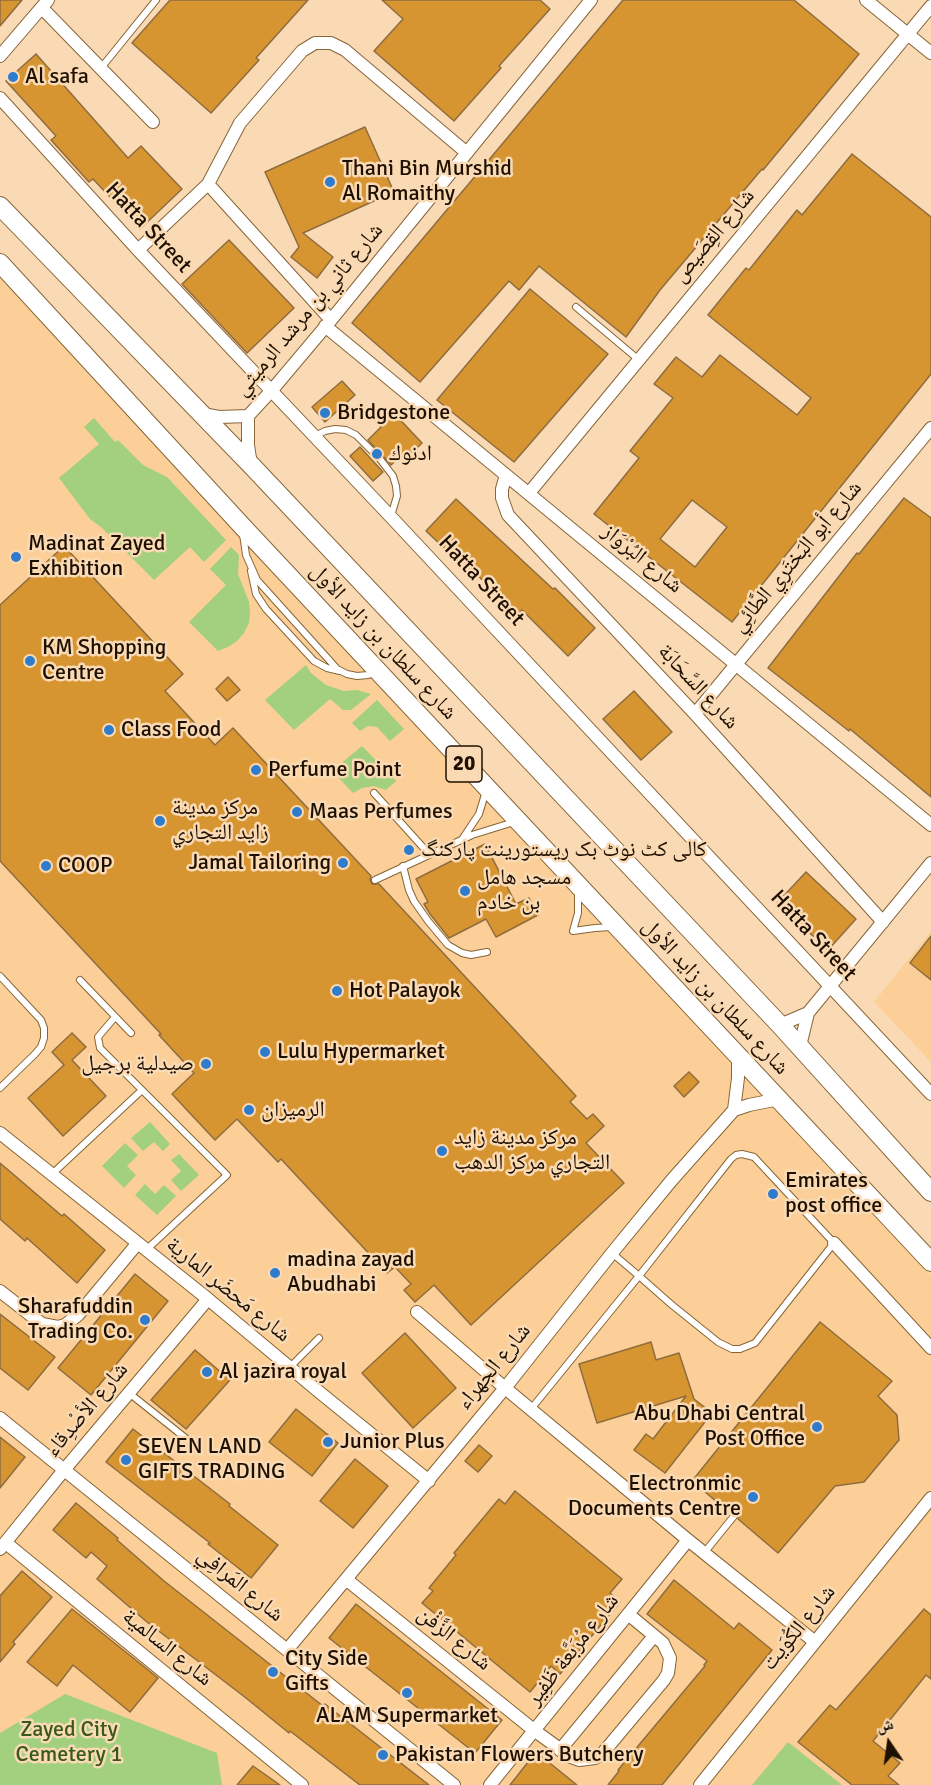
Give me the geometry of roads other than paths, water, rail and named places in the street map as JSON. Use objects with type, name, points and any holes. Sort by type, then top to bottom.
[{"type":"main road","name":"شارع سلطان بن زايد الأول","points":[[0,206],[203,414],[800,1046],[931,1192]]},
{"type":"main road","name":"شارع سلطان بن زايد الأول","points":[[0,263],[377,671],[931,1262]]},
{"type":"street","points":[[866,0],[931,53]]},
{"type":"street","name":"شارع ثاني بن مرشد الرميثي","points":[[251,465],[248,416],[328,323],[467,153],[584,2]]},
{"type":"street","points":[[2,51],[45,4],[100,68],[153,122]]},
{"type":"street","name":"شارع القِصَيص","points":[[529,493],[931,6]]},
{"type":"street","points":[[138,250],[208,184],[240,123],[308,46],[323,42],[345,50],[467,153]]},
{"type":"street","name":"Hatta Street","points":[[0,98],[138,250],[931,1094]]},
{"type":"street","name":"شارع البُرْوَاز","points":[[208,184],[328,323],[506,475],[931,825]]},
{"type":"street","name":"شارع ثاني بن مرشد الرميثي","points":[[203,414],[219,417],[248,416]]},
{"type":"street","name":"شارع أبو البَختَرِي الطَّائِي","points":[[695,714],[931,428]]},
{"type":"street","name":"شارع السَّحَابَة","points":[[506,475],[502,498],[508,515],[695,714],[883,922]]},
{"type":"street","points":[[800,1046],[808,1013],[931,863]]},
{"type":"street","points":[[780,1025],[808,1013]]},
{"type":"street","points":[[738,1057],[734,1110],[779,1100]]},
{"type":"street","name":"شارع الجهراء","points":[[287,1650],[429,1481],[671,1181],[734,1110]]},
{"type":"street","name":"شارع مَحضَر المارية","points":[[0,1133],[208,1299],[429,1481]]},
{"type":"street","points":[[834,1243],[931,1348]]},
{"type":"street","points":[[0,1291],[42,1324],[58,1328],[78,1315],[141,1247]]},
{"type":"street","name":"شارع الأصْدِقاء","points":[[3,1546],[208,1299]]},
{"type":"street","points":[[417,1312],[531,1410],[815,1642]]},
{"type":"street","name":"شارع المَرافِي","points":[[0,1418],[454,1785]]},
{"type":"street","name":"شارع الكُوَيت","points":[[700,1785],[931,1498]]},
{"type":"street","name":"شارع مُرَبَّعة ظَفِير","points":[[490,1785],[688,1540]]},
{"type":"street","name":"شارع السالمية","points":[[3,1546],[302,1785]]},
{"type":"street","name":"شارع الزَّفْن","points":[[347,1580],[535,1731],[571,1757],[579,1760],[595,1758],[608,1748],[664,1680],[668,1673],[670,1658],[663,1643],[654,1636]]},
{"type":"street","points":[[560,1749],[654,1636],[628,1614]]},
{"type":"lane","points":[[100,68],[156,0]]},
{"type":"lane","points":[[576,307],[639,360]]},
{"type":"lane","points":[[315,436],[335,429],[346,430],[356,435],[380,459],[393,476],[396,486],[397,496],[391,517]]},
{"type":"lane","points":[[243,527],[246,555],[257,580],[341,671]]},
{"type":"lane","points":[[251,568],[253,585],[266,609],[314,661],[327,668],[357,676],[377,671]]},
{"type":"lane","points":[[461,839],[479,814],[487,788]]},
{"type":"lane","points":[[374,793],[429,854]]},
{"type":"lane","points":[[375,880],[461,839],[518,821]]},
{"type":"lane","points":[[403,866],[414,901],[448,945],[471,955],[487,952]]},
{"type":"lane","points":[[578,885],[578,914],[573,932],[595,928],[617,928]]},
{"type":"lane","points":[[0,976],[41,1020],[44,1038],[35,1054],[0,1088]]},
{"type":"lane","points":[[80,980],[131,1033]]},
{"type":"lane","points":[[115,1017],[98,1037],[98,1043],[104,1052],[227,1175],[141,1247]]},
{"type":"lane","points":[[51,1175],[142,1090]]},
{"type":"lane","points":[[531,1410],[639,1276],[731,1159],[742,1154],[754,1157],[834,1243],[754,1343],[748,1347],[732,1348],[724,1346],[705,1331],[639,1276],[612,1253]]},
{"type":"lane","points":[[290,1368],[319,1338]]},
{"type":"lane","points":[[129,1393],[198,1448]]},
{"type":"lane","points":[[704,1553],[734,1516]]},
{"type":"place","name":"Al safa","points":[[13,77]]},
{"type":"place","name":"Thani Bin Murshid Al Romaithy","points":[[330,182]]},
{"type":"place","name":"Bridgestone","points":[[325,413]]},
{"type":"place","name":"ادنوك","points":[[377,454]]},
{"type":"place","name":"Madinat Zayed Exhibition","points":[[16,557]]},
{"type":"place","name":"KM Shopping Centre","points":[[30,661]]},
{"type":"place","name":"Class Food","points":[[109,730]]},
{"type":"place","name":"Perfume Point","points":[[256,770]]},
{"type":"place","name":"Maas Perfumes","points":[[297,812]]},
{"type":"place","name":"مركز مدينة زايد التجاري","points":[[160,821]]},
{"type":"place","name":"کالی کٹ نوٹ بک ریستورینت پارکنگ","points":[[409,850]]},
{"type":"place","name":"Jamal Tailoring","points":[[343,863]]},
{"type":"place","name":"COOP","points":[[46,866]]},
{"type":"place","name":"مسجد هامل بن خادم","points":[[465,891]]},
{"type":"place","name":"Hot Palayok","points":[[337,991]]},
{"type":"place","name":"Lulu Hypermarket","points":[[265,1052]]},
{"type":"place","name":"صيدلية برجيل","points":[[206,1064]]},
{"type":"place","name":"الرميزان","points":[[249,1110]]},
{"type":"place","name":"مركز مدينة زايد التجاري مركز الدهب","points":[[442,1151]]},
{"type":"place","name":"Emirates post office","points":[[773,1194]]},
{"type":"place","name":"madina zayad Abudhabi","points":[[275,1273]]},
{"type":"place","name":"Sharafuddin Trading Co.","points":[[145,1320]]},
{"type":"place","name":"Al jazira royal","points":[[207,1372]]},
{"type":"place","name":"Abu Dhabi Central Post Office","points":[[817,1427]]},
{"type":"place","name":"Junior Plus","points":[[328,1442]]},
{"type":"place","name":"SEVEN LAND GIFTS TRADING","points":[[126,1460]]},
{"type":"place","name":"Electronmic Documents Centre","points":[[753,1497]]},
{"type":"place","name":"City Side Gifts","points":[[273,1672]]},
{"type":"place","name":"ALAM Supermarket","points":[[407,1693]]},
{"type":"place","name":"Pakistan Flowers Butchery","points":[[383,1755]]},
{"type":"park label","name":"Zayed City Cemetery 1","points":[[69,1742]]}]
